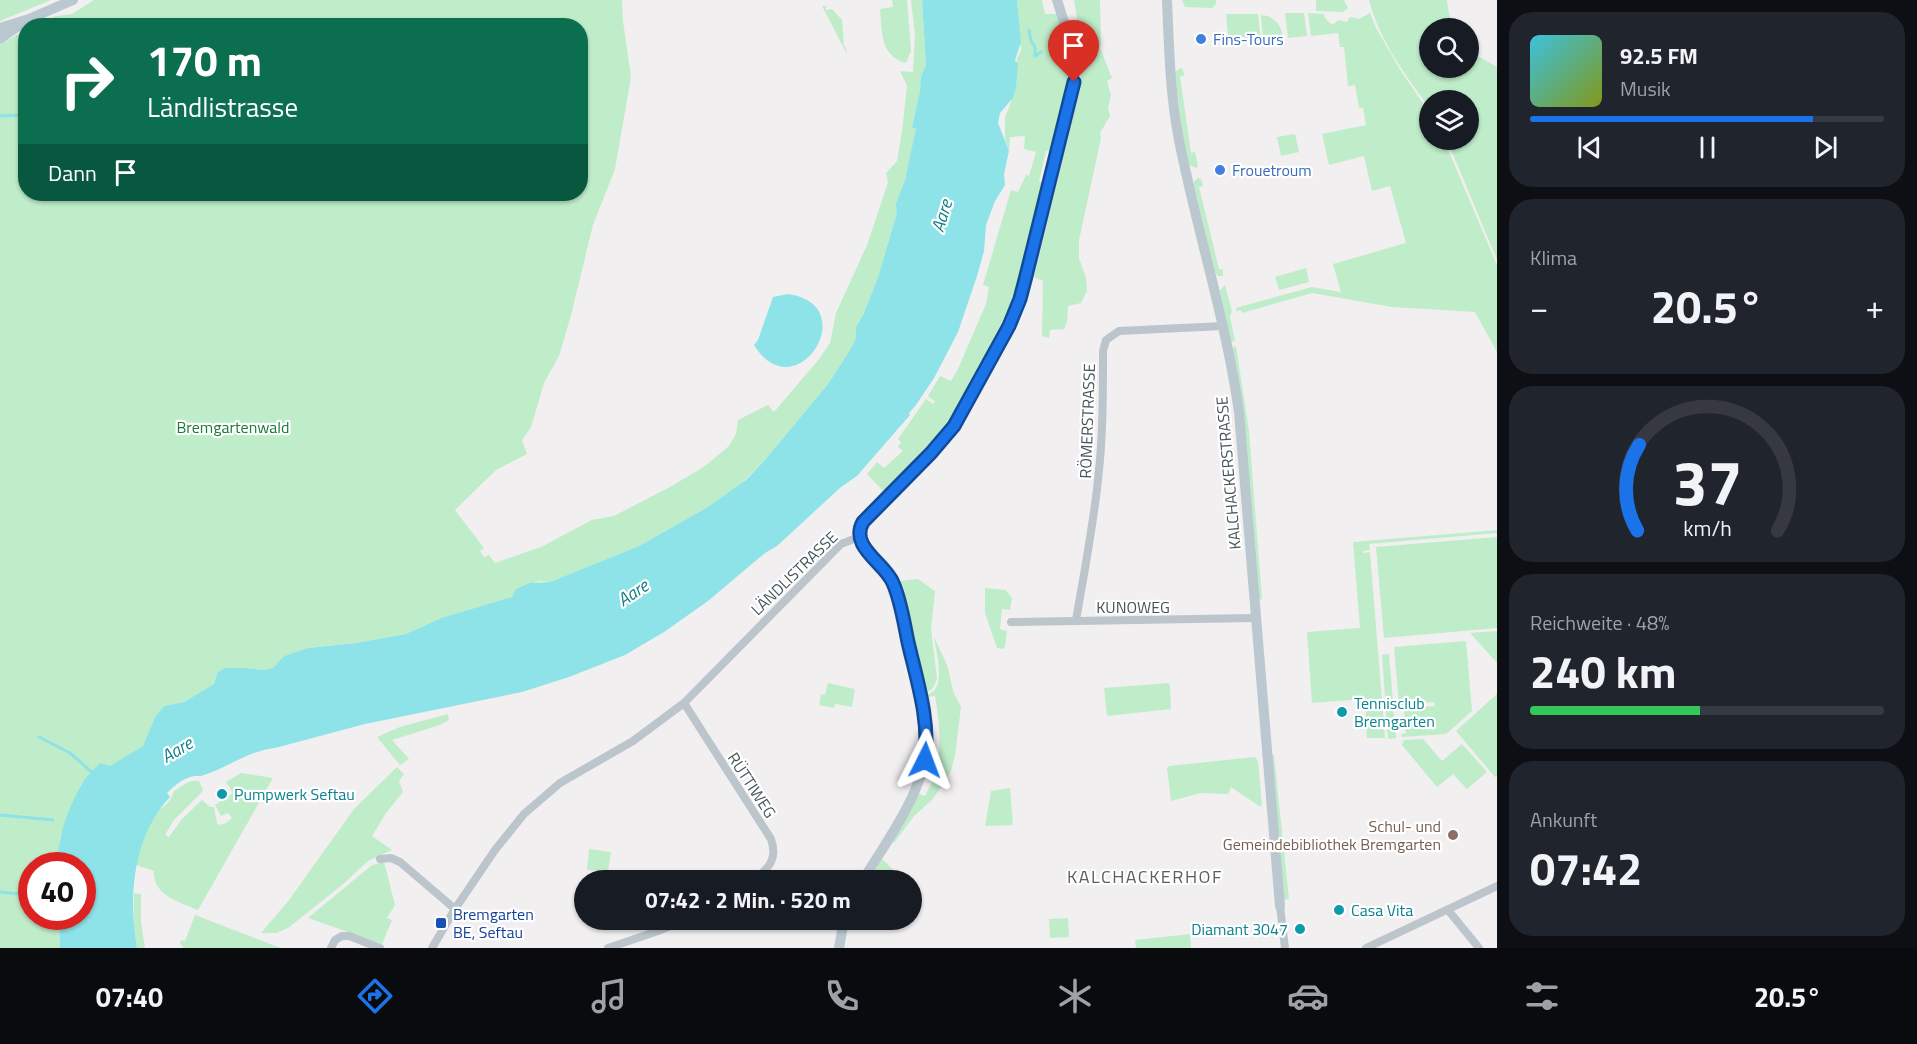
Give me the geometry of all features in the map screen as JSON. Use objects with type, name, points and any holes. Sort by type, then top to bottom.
[{"type":"street","points":[[30,18],[73,0]]},
{"type":"street","name":"LÄNDLISTRASSE","points":[[432,948],[495,850],[524,814],[560,783],[633,741],[684,703],[841,544],[859,537],[859,530],[863,522],[931,453],[954,426],[1004,336],[1020,299],[1074,82],[1073,51],[1057,0]]},
{"type":"street","name":"KALCHACKERSTRASSE","points":[[1167,0],[1170,75],[1179,140],[1223,326],[1239,412],[1285,948]]},
{"type":"street","points":[[0,28],[18,22]]},
{"type":"street","points":[[0,39],[18,26]]},
{"type":"street","name":"RÖMERSTRASSE","points":[[1076,621],[1098,478],[1103,424],[1103,351],[1106,340],[1119,331],[1223,326]]},
{"type":"street","points":[[859,537],[865,548],[893,582],[924,714],[927,736],[925,760],[917,786],[908,806],[869,870]]},
{"type":"street","name":"KUNOWEG","points":[[1011,622],[1255,618]]},
{"type":"street","name":"RÜTTIWEG","points":[[684,703],[771,839],[774,854],[771,864],[765,870]]},
{"type":"street","points":[[380,859],[391,858],[400,862],[455,909]]},
{"type":"street","points":[[1366,948],[1497,886]]},
{"type":"street","points":[[1448,910],[1479,948]]},
{"type":"street","points":[[608,948],[660,930]]},
{"type":"street","points":[[839,948],[842,930]]},
{"type":"street","points":[[331,948],[335,940],[345,936],[380,948]]},
{"type":"green space","points":[[0,0],[51,0],[0,21]]},
{"type":"green space","name":"Bremgartenwald","points":[[94,0],[622,0],[631,77],[615,169],[593,225],[559,356],[544,383],[531,427],[522,440],[527,454],[496,470],[455,510],[484,548],[480,551],[484,557],[489,555],[495,563],[541,547],[592,520],[614,516],[670,487],[705,466],[729,446],[736,434],[738,420],[768,405],[774,412],[830,343],[836,313],[868,243],[888,182],[886,173],[897,161],[907,86],[900,71],[913,72],[915,34],[911,0],[922,0],[926,65],[921,76],[912,126],[916,129],[912,154],[897,213],[878,277],[856,327],[856,338],[828,384],[764,461],[740,485],[708,507],[639,546],[550,582],[539,581],[516,589],[512,597],[441,618],[406,634],[356,643],[308,648],[284,656],[273,668],[263,670],[246,668],[217,673],[214,684],[184,702],[164,706],[155,717],[143,746],[82,783],[60,837],[59,852],[18,852],[18,930],[59,930],[60,948],[0,948],[0,45],[18,34],[18,201],[588,201],[588,18],[51,18],[72,14]]},
{"type":"green space","points":[[892,0],[907,0],[911,51],[906,63],[891,55],[882,34],[880,9],[893,7]]},
{"type":"green space","points":[[1017,0],[1042,0],[1045,14],[1057,14],[1068,52],[1069,81],[1052,152],[1046,151],[1039,182],[1045,183],[1017,294],[997,339],[950,422],[932,445],[885,493],[867,474],[877,462],[884,468],[903,451],[898,447],[901,442],[898,439],[926,399],[933,404],[935,402],[928,396],[940,376],[951,381],[957,371],[986,304],[989,287],[983,285],[1011,190],[1018,192],[1026,175],[1029,176],[1036,152],[1024,149],[1025,136],[1010,137],[1009,151],[1005,139],[1005,118],[1016,88],[1017,59],[1021,50]]},
{"type":"green space","points":[[1074,0],[1100,0],[1100,48],[1112,78],[1107,81],[1111,95],[1108,107],[1110,116],[1100,133],[1101,138],[1079,240],[1079,258],[1086,278],[1087,291],[1081,303],[1068,306],[1064,329],[1050,330],[1049,338],[1042,336],[1043,281],[1034,277],[1080,89],[1082,49]]},
{"type":"green space","points":[[1182,0],[1216,0],[1216,4],[1212,8],[1185,7]]},
{"type":"green space","points":[[1316,0],[1344,0],[1348,8],[1343,12],[1316,11]]},
{"type":"green space","points":[[1369,0],[1447,0],[1451,18],[1419,18],[1419,78],[1479,78],[1479,57],[1497,67],[1497,260],[1451,150],[1479,150],[1479,90],[1419,90],[1419,93],[1386,43]]},
{"type":"green space","points":[[822,6],[826,6],[826,10],[832,9],[842,20],[844,47],[846,47],[847,54]]},
{"type":"green space","points":[[1285,13],[1304,13],[1307,36],[1288,38]]},
{"type":"green space","points":[[1308,13],[1324,14],[1331,24],[1339,20],[1347,22],[1350,17],[1359,19],[1370,13],[1376,28],[1419,97],[1419,150],[1448,150],[1497,265],[1497,352],[1475,312],[1392,307],[1312,293],[1242,313],[1241,310],[1236,311],[1236,308],[1312,287],[1341,292],[1333,264],[1406,243],[1390,186],[1372,191],[1364,156],[1329,165],[1322,134],[1366,125],[1363,108],[1359,108],[1355,85],[1348,86],[1344,47],[1340,47],[1338,33],[1311,36]]},
{"type":"green space","points":[[1226,14],[1258,14],[1261,42],[1229,45]]},
{"type":"green space","points":[[1261,15],[1270,17],[1276,22],[1283,38],[1263,41]]},
{"type":"green space","points":[[1181,68],[1184,76],[1180,76],[1191,153],[1195,152],[1198,166],[1196,168],[1189,165],[1182,131],[1175,72]]},
{"type":"green space","points":[[1295,134],[1299,152],[1281,156],[1277,137]]},
{"type":"green space","points":[[1201,179],[1203,186],[1199,187],[1219,269],[1223,269],[1223,276],[1218,276],[1215,272],[1194,185],[1194,181]]},
{"type":"green space","points":[[1306,268],[1309,282],[1279,290],[1275,277]]},
{"type":"green space","points":[[1225,285],[1232,311],[1230,317],[1235,341],[1231,342],[1220,290]]},
{"type":"green space","points":[[1236,346],[1249,431],[1262,599],[1258,600],[1232,348]]},
{"type":"green space","points":[[1497,530],[1497,533],[1369,544],[1370,550],[1363,551],[1363,553],[1370,552],[1385,738],[1367,738],[1365,699],[1312,703],[1307,632],[1360,628],[1353,542]]},
{"type":"green space","points":[[1497,537],[1497,628],[1384,638],[1376,547]]},
{"type":"green space","points":[[918,579],[935,591],[931,629],[937,679],[929,691],[924,690],[900,581]]},
{"type":"green space","points":[[985,588],[1006,590],[1012,598],[1010,610],[1002,609],[1000,629],[1007,631],[1003,649],[997,648],[985,613]]},
{"type":"green space","points":[[1497,631],[1497,663],[1470,633]]},
{"type":"green space","points":[[934,637],[947,665],[954,694],[961,707],[955,756],[951,771],[933,799],[914,816],[894,843],[919,794],[925,796],[933,780],[939,755],[940,735],[935,696],[926,697],[933,692],[939,679]]},
{"type":"green space","points":[[1466,641],[1472,711],[1446,734],[1402,737],[1401,734],[1406,733],[1404,709],[1435,706],[1434,702],[1399,705],[1394,647]]},
{"type":"green space","points":[[1389,654],[1396,738],[1388,739],[1382,655]]},
{"type":"green space","points":[[828,683],[855,689],[852,707],[835,704],[834,708],[819,705],[821,694],[825,695]]},
{"type":"green space","points":[[1168,683],[1171,709],[1107,716],[1104,688]]},
{"type":"green space","points":[[1497,694],[1497,776],[1495,777],[1456,731]]},
{"type":"green space","points":[[448,714],[449,720],[440,725],[392,740],[409,759],[400,765],[377,737],[400,727]]},
{"type":"green space","points":[[1423,739],[1442,761],[1462,744],[1487,772],[1467,789],[1453,774],[1437,787],[1402,745],[1404,740]]},
{"type":"green space","points":[[1271,755],[1274,755],[1289,899],[1284,900]]},
{"type":"green space","points":[[1255,757],[1258,761],[1262,806],[1231,787],[1228,794],[1201,793],[1171,801],[1167,768],[1169,766]]},
{"type":"green space","points":[[397,767],[404,774],[399,781],[403,792],[386,813],[372,836],[392,850],[368,861],[288,928],[276,933],[261,933],[289,900],[354,809]]},
{"type":"green space","points":[[241,773],[273,778],[198,910],[162,892],[155,879],[154,871],[136,865],[143,840],[153,818],[170,800],[174,791],[192,781],[199,781],[203,790],[174,820],[165,835],[169,837],[182,819],[202,800],[210,807],[214,807],[219,825],[226,823],[232,818],[228,813],[221,816],[215,805],[233,793],[226,782]]},
{"type":"green space","points":[[1010,788],[1013,825],[985,826],[991,791]]},
{"type":"green space","points":[[589,849],[611,852],[608,870],[587,870]]},
{"type":"green space","points":[[882,859],[894,870],[875,870]]},
{"type":"green space","points":[[384,862],[395,905],[387,918],[392,920],[382,944],[308,918],[372,865]]},
{"type":"green space","points":[[134,893],[141,894],[141,922],[145,948],[137,948],[134,928]]},
{"type":"green space","points":[[195,915],[281,948],[182,948],[181,940],[185,941]]},
{"type":"green space","points":[[1068,918],[1069,937],[1050,938],[1049,919]]},
{"type":"green space","points":[[1190,934],[1191,948],[1136,948],[1135,940]]},
{"type":"water","name":"Aare","points":[[922,0],[1017,0],[1021,42],[1015,60],[1018,64],[1016,88],[1013,98],[1000,113],[998,123],[1009,151],[1004,174],[1005,185],[995,201],[986,225],[984,251],[977,276],[958,332],[934,378],[909,413],[910,415],[857,476],[841,487],[777,546],[765,553],[708,601],[664,632],[625,655],[522,692],[365,724],[265,750],[213,772],[202,776],[192,776],[181,782],[167,793],[170,797],[148,830],[141,848],[136,868],[133,908],[137,948],[60,948],[59,930],[96,930],[96,852],[58,852],[64,823],[72,803],[84,781],[100,763],[110,766],[143,746],[155,717],[164,706],[184,702],[214,684],[217,673],[225,668],[263,670],[273,668],[284,656],[308,648],[356,643],[406,634],[441,618],[512,597],[516,589],[530,583],[550,582],[639,546],[708,507],[746,480],[828,384],[856,338],[856,327],[878,277],[897,213],[896,204],[905,180],[916,129],[912,127],[921,76],[926,65]]},
{"type":"water","points":[[788,294],[810,302],[821,316],[822,333],[815,349],[803,361],[787,367],[770,362],[754,345],[758,340],[773,297]]},
{"type":"waterway","points":[[1029,30],[1035,47],[1035,56],[1041,52]]},
{"type":"waterway","points":[[0,116],[18,115]]},
{"type":"waterway","points":[[39,737],[70,753],[94,774]]},
{"type":"waterway","points":[[0,815],[53,820]]},
{"type":"waterway","points":[[0,892],[18,894]]},
{"type":"place","name":"Fins-Tours","points":[[1201,39]]},
{"type":"place","name":"Frouetroum","points":[[1220,170]]},
{"type":"place","name":"Tennisclub Bremgarten","points":[[1342,712]]},
{"type":"place","name":"Pumpwerk Seftau","points":[[222,794]]},
{"type":"place","name":"Schul- und Gemeindebibliothek Bremgarten","points":[[1453,835]]},
{"type":"place","name":"Casa Vita","points":[[1339,910]]},
{"type":"place","name":"Bremgarten BE, Seftau","points":[[441,923]]},
{"type":"place","name":"Diamant 3047","points":[[1300,929]]},
{"type":"district","name":"KALCHACKERHOF","points":[[1145,877]]},
{"type":"route","points":[[925,760],[926,725],[897,594],[888,574],[862,544],[859,530],[863,522],[931,453],[954,426],[1009,326],[1020,299],[1074,82]]}]
